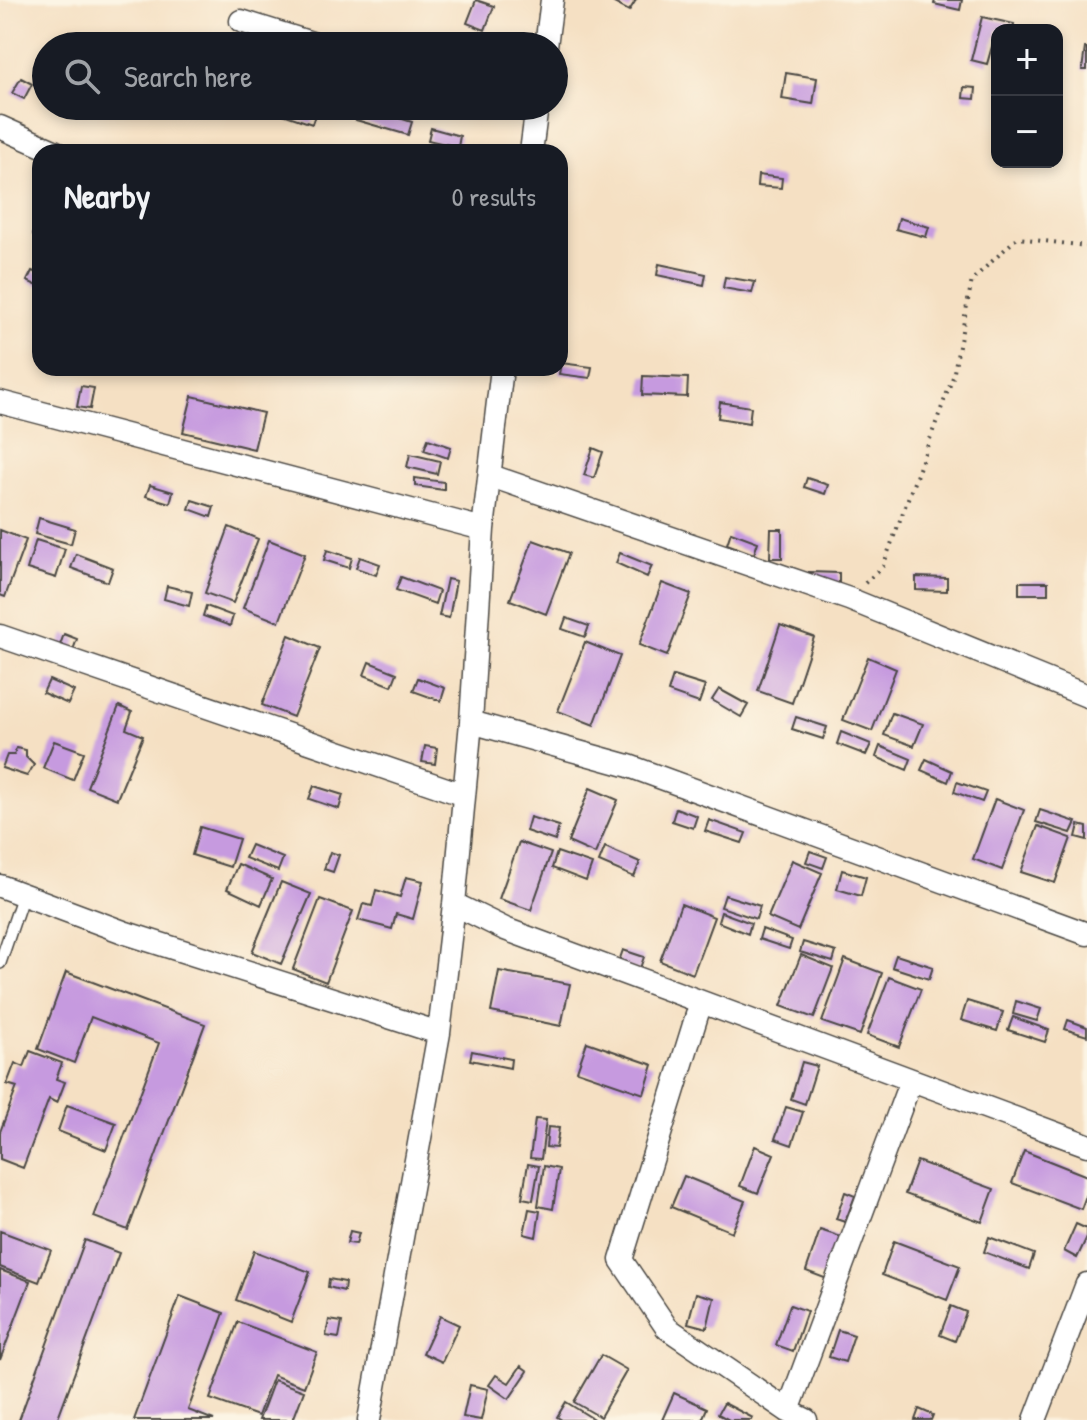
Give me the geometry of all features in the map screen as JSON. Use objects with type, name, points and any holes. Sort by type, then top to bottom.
[{"type":"street","points":[[548,32],[552,0]]},
{"type":"street","points":[[241,21],[276,32]]},
{"type":"street","points":[[532,144],[536,120]]},
{"type":"street","points":[[0,127],[38,144]]},
{"type":"street","points":[[369,1420],[439,1033],[471,722],[483,529],[501,376]]},
{"type":"street","points":[[0,402],[483,529]]},
{"type":"street","points":[[491,476],[849,599],[1087,696]]},
{"type":"street","points":[[0,636],[464,795]]},
{"type":"street","points":[[471,722],[629,766],[1087,934]]},
{"type":"street","points":[[0,886],[126,933],[439,1033]]},
{"type":"street","points":[[454,904],[505,929],[1087,1145]]},
{"type":"street","points":[[701,1002],[621,1260],[667,1328],[797,1416],[911,1080]]},
{"type":"street","points":[[1035,1420],[1087,1284]]},
{"type":"lane","points":[[0,963],[23,895]]},
{"type":"path","points":[[849,599],[883,566],[953,377],[972,280],[1017,238],[1087,246]]},
{"type":"building","points":[[476,0],[494,6],[485,30],[467,23]]},
{"type":"building","points":[[615,0],[636,0],[629,11],[614,3]]},
{"type":"building","points":[[935,0],[962,0],[960,10],[934,4]]},
{"type":"building","points":[[982,17],[1014,24],[991,24],[991,50],[987,64],[971,60]]},
{"type":"building","points":[[1085,48],[1087,70],[1082,70]]},
{"type":"building","points":[[786,73],[817,78],[813,104],[782,99]]},
{"type":"building","points":[[21,78],[32,84],[24,99],[12,93]]},
{"type":"building","points":[[964,87],[976,88],[975,99],[963,98]]},
{"type":"building","points":[[356,120],[406,120],[412,122],[408,135]]},
{"type":"building","points":[[431,128],[460,136],[459,144],[428,140]]},
{"type":"building","points":[[758,175],[782,178],[781,188],[757,186]]},
{"type":"building","points":[[899,218],[929,227],[926,237],[896,229]]},
{"type":"building","points":[[659,264],[706,274],[704,285],[657,275]]},
{"type":"building","points":[[725,277],[755,282],[752,293],[723,288]]},
{"type":"building","points":[[568,364],[592,367],[590,378],[568,375]]},
{"type":"building","points":[[643,376],[688,378],[687,397],[642,395]]},
{"type":"building","points":[[81,386],[94,388],[90,409],[77,407]]},
{"type":"building","points":[[192,396],[263,413],[254,449],[183,432]]},
{"type":"building","points":[[720,402],[751,407],[749,423],[718,418]]},
{"type":"building","points":[[428,439],[451,447],[448,458],[424,450]]},
{"type":"building","points":[[593,448],[603,452],[594,478],[584,475]]},
{"type":"building","points":[[410,454],[440,461],[437,474],[407,467]]},
{"type":"building","points":[[415,478],[444,482],[444,490],[415,486]]},
{"type":"building","points":[[807,478],[828,485],[825,494],[804,487]]},
{"type":"building","points":[[150,485],[173,492],[170,503],[146,496]]},
{"type":"building","points":[[192,500],[214,507],[211,517],[189,509]]},
{"type":"building","points":[[39,518],[75,529],[71,544],[35,534]]},
{"type":"building","points":[[229,527],[258,539],[233,603],[205,593]]},
{"type":"building","points":[[771,529],[782,529],[782,558],[770,558]]},
{"type":"building","points":[[0,530],[26,540],[5,597],[0,595]]},
{"type":"building","points":[[731,532],[758,542],[754,554],[727,544]]},
{"type":"building","points":[[36,540],[65,549],[56,578],[27,569]]},
{"type":"building","points":[[269,540],[305,554],[279,622],[243,608]]},
{"type":"building","points":[[533,540],[569,553],[546,614],[510,600]]},
{"type":"building","points":[[327,550],[352,558],[349,568],[324,560]]},
{"type":"building","points":[[620,553],[652,566],[647,577],[616,563]]},
{"type":"building","points":[[76,554],[113,568],[108,582],[71,568]]},
{"type":"building","points":[[360,557],[380,564],[376,575],[356,568]]},
{"type":"building","points":[[809,572],[839,573],[839,584],[809,583]]},
{"type":"building","points":[[401,577],[439,591],[435,604],[396,590]]},
{"type":"building","points":[[916,577],[947,578],[947,591],[916,590]]},
{"type":"building","points":[[447,579],[456,581],[449,618],[439,616]]},
{"type":"building","points":[[1019,582],[1048,582],[1048,594],[1019,594]]},
{"type":"building","points":[[662,583],[691,594],[667,656],[639,645]]},
{"type":"building","points":[[167,586],[192,592],[189,606],[164,599]]},
{"type":"building","points":[[206,606],[233,616],[230,626],[203,616]]},
{"type":"building","points":[[566,618],[589,626],[585,637],[562,629]]},
{"type":"building","points":[[780,625],[814,637],[792,703],[758,691]]},
{"type":"building","points":[[64,634],[77,639],[73,650],[60,645]]},
{"type":"building","points":[[289,635],[320,648],[293,717],[262,705]]},
{"type":"building","points":[[585,642],[620,656],[594,725],[558,711]]},
{"type":"building","points":[[868,657],[896,669],[872,731],[843,720]]},
{"type":"building","points":[[369,662],[397,673],[392,686],[364,675]]},
{"type":"building","points":[[673,676],[705,686],[699,703],[668,692]]},
{"type":"building","points":[[418,678],[445,688],[441,701],[413,691]]},
{"type":"building","points":[[49,680],[74,691],[68,704],[43,693]]},
{"type":"building","points":[[719,689],[748,705],[741,717],[712,700]]},
{"type":"building","points":[[119,706],[132,712],[126,729],[143,736],[117,799],[87,787]]},
{"type":"building","points":[[892,713],[923,724],[914,746],[884,735]]},
{"type":"building","points":[[796,717],[827,727],[823,739],[792,729]]},
{"type":"building","points":[[841,732],[871,744],[866,755],[837,744]]},
{"type":"building","points":[[54,741],[84,752],[73,780],[43,768]]},
{"type":"building","points":[[425,746],[437,748],[435,764],[422,762]]},
{"type":"building","points":[[880,746],[911,759],[907,770],[876,757]]},
{"type":"building","points":[[16,748],[26,750],[26,757],[34,765],[27,776],[2,768],[7,755],[14,755]]},
{"type":"building","points":[[926,759],[952,771],[948,782],[921,770]]},
{"type":"building","points":[[957,782],[986,792],[982,802],[954,792]]},
{"type":"building","points":[[314,786],[343,795],[339,809],[309,799]]},
{"type":"building","points":[[590,788],[618,800],[595,854],[568,842]]},
{"type":"building","points":[[995,799],[1024,810],[1002,870],[973,859]]},
{"type":"building","points":[[676,808],[697,816],[693,828],[672,821]]},
{"type":"building","points":[[1040,810],[1076,822],[1071,833],[1036,822]]},
{"type":"building","points":[[530,817],[559,826],[555,841],[526,831]]},
{"type":"building","points":[[709,820],[746,833],[742,843],[705,831]]},
{"type":"building","points":[[1079,825],[1087,827],[1087,840],[1076,837]]},
{"type":"building","points":[[1038,826],[1071,838],[1055,883],[1021,872]]},
{"type":"building","points":[[200,827],[239,839],[230,867],[192,855]]},
{"type":"building","points":[[519,842],[551,853],[531,910],[499,899]]},
{"type":"building","points":[[251,845],[283,858],[278,871],[245,858]]},
{"type":"building","points":[[605,847],[640,862],[634,877],[599,862]]},
{"type":"building","points":[[810,851],[827,857],[823,868],[806,862]]},
{"type":"building","points":[[330,852],[339,855],[333,872],[324,869]]},
{"type":"building","points":[[557,852],[592,864],[586,881],[552,868]]},
{"type":"building","points":[[792,860],[822,873],[798,930],[768,917]]},
{"type":"building","points":[[238,864],[272,879],[261,905],[227,889]]},
{"type":"building","points":[[842,870],[866,877],[861,896],[837,889]]},
{"type":"building","points":[[406,877],[423,881],[413,919],[396,914],[392,929],[358,920],[363,904],[372,906],[376,890],[400,897]]},
{"type":"building","points":[[281,882],[311,894],[281,964],[252,952]]},
{"type":"building","points":[[725,895],[760,906],[756,919],[721,907]]},
{"type":"building","points":[[320,899],[353,911],[326,982],[293,969]]},
{"type":"building","points":[[681,904],[714,917],[693,974],[660,961]]},
{"type":"building","points":[[721,912],[751,923],[748,934],[718,922]]},
{"type":"building","points":[[762,929],[792,940],[789,949],[759,939]]},
{"type":"building","points":[[803,942],[836,952],[833,962],[800,952]]},
{"type":"building","points":[[623,950],[644,957],[639,971],[618,964]]},
{"type":"building","points":[[801,955],[833,968],[814,1018],[781,1006]]},
{"type":"building","points":[[896,955],[933,967],[929,979],[892,967]]},
{"type":"building","points":[[845,959],[882,973],[860,1035],[822,1022]]},
{"type":"building","points":[[499,971],[570,984],[561,1026],[491,1012]]},
{"type":"building","points":[[66,972],[205,1024],[128,1230],[94,1217],[159,1043],[91,1017],[74,1063],[38,1049]]},
{"type":"building","points":[[889,977],[921,989],[899,1047],[867,1035]]},
{"type":"building","points":[[967,1001],[1003,1012],[997,1031],[961,1020]]},
{"type":"building","points":[[1016,1001],[1041,1009],[1037,1021],[1013,1014]]},
{"type":"building","points":[[1013,1017],[1049,1030],[1045,1042],[1008,1030]]},
{"type":"building","points":[[1068,1020],[1087,1027],[1087,1036],[1065,1029]]},
{"type":"building","points":[[587,1042],[653,1065],[644,1094],[577,1071]]},
{"type":"building","points":[[30,1051],[62,1063],[56,1079],[65,1082],[57,1103],[49,1099],[23,1168],[0,1159],[0,1132],[17,1087],[7,1084],[15,1063],[24,1067]]},
{"type":"building","points":[[472,1051],[511,1059],[510,1068],[470,1060]]},
{"type":"building","points":[[802,1062],[817,1066],[805,1104],[791,1099]]},
{"type":"building","points":[[67,1105],[116,1123],[106,1150],[58,1131]]},
{"type":"building","points":[[786,1107],[803,1112],[792,1145],[775,1139]]},
{"type":"building","points":[[535,1119],[546,1120],[541,1159],[530,1158]]},
{"type":"building","points":[[548,1127],[559,1128],[556,1148],[546,1147]]},
{"type":"building","points":[[755,1146],[774,1154],[758,1193],[740,1186]]},
{"type":"building","points":[[1024,1151],[1087,1176],[1087,1193],[1081,1209],[1012,1183]]},
{"type":"building","points":[[917,1161],[994,1189],[982,1222],[905,1194]]},
{"type":"building","points":[[528,1164],[539,1166],[533,1200],[522,1198]]},
{"type":"building","points":[[544,1166],[559,1169],[553,1209],[538,1206]]},
{"type":"building","points":[[684,1176],[745,1201],[732,1232],[671,1207]]},
{"type":"building","points":[[845,1192],[855,1196],[845,1222],[836,1219]]},
{"type":"building","points":[[529,1209],[540,1211],[536,1237],[524,1234]]},
{"type":"building","points":[[1076,1224],[1087,1229],[1087,1237],[1077,1258],[1064,1251]]},
{"type":"building","points":[[820,1230],[841,1237],[827,1279],[806,1271]]},
{"type":"building","points":[[0,1231],[51,1250],[39,1282],[0,1267]]},
{"type":"building","points":[[350,1231],[359,1233],[356,1244],[347,1243]]},
{"type":"building","points":[[989,1237],[1034,1254],[1029,1269],[984,1252]]},
{"type":"building","points":[[85,1240],[119,1253],[57,1420],[19,1420]]},
{"type":"building","points":[[894,1241],[960,1266],[947,1300],[882,1275]]},
{"type":"building","points":[[254,1251],[310,1272],[291,1322],[236,1300]]},
{"type":"building","points":[[0,1270],[30,1281],[0,1360]]},
{"type":"building","points":[[329,1279],[345,1282],[344,1291],[328,1287]]},
{"type":"building","points":[[696,1293],[714,1298],[707,1328],[688,1323]]},
{"type":"building","points":[[180,1296],[224,1313],[188,1410],[214,1420],[134,1420]]},
{"type":"building","points":[[790,1305],[807,1311],[793,1351],[776,1345]]},
{"type":"building","points":[[951,1306],[966,1312],[955,1341],[940,1335]]},
{"type":"building","points":[[440,1316],[459,1325],[442,1362],[423,1353]]},
{"type":"building","points":[[329,1320],[342,1322],[339,1338],[326,1336]]},
{"type":"building","points":[[238,1322],[317,1352],[304,1387],[273,1375],[258,1416],[210,1399]]},
{"type":"building","points":[[838,1330],[854,1335],[845,1362],[829,1357]]},
{"type":"building","points":[[601,1355],[627,1370],[600,1417],[574,1402]]},
{"type":"building","points":[[521,1366],[528,1371],[509,1399],[489,1385],[496,1375],[509,1383]]},
{"type":"building","points":[[274,1380],[304,1391],[293,1420],[259,1420]]},
{"type":"building","points":[[470,1385],[488,1389],[481,1420],[463,1417]]},
{"type":"building","points":[[674,1393],[707,1408],[702,1420],[662,1420]]},
{"type":"building","points":[[566,1402],[595,1420],[562,1420],[557,1417]]},
{"type":"building","points":[[724,1403],[752,1420],[729,1420],[718,1414]]},
{"type":"building","points":[[919,1409],[933,1415],[931,1420],[915,1420]]}]
